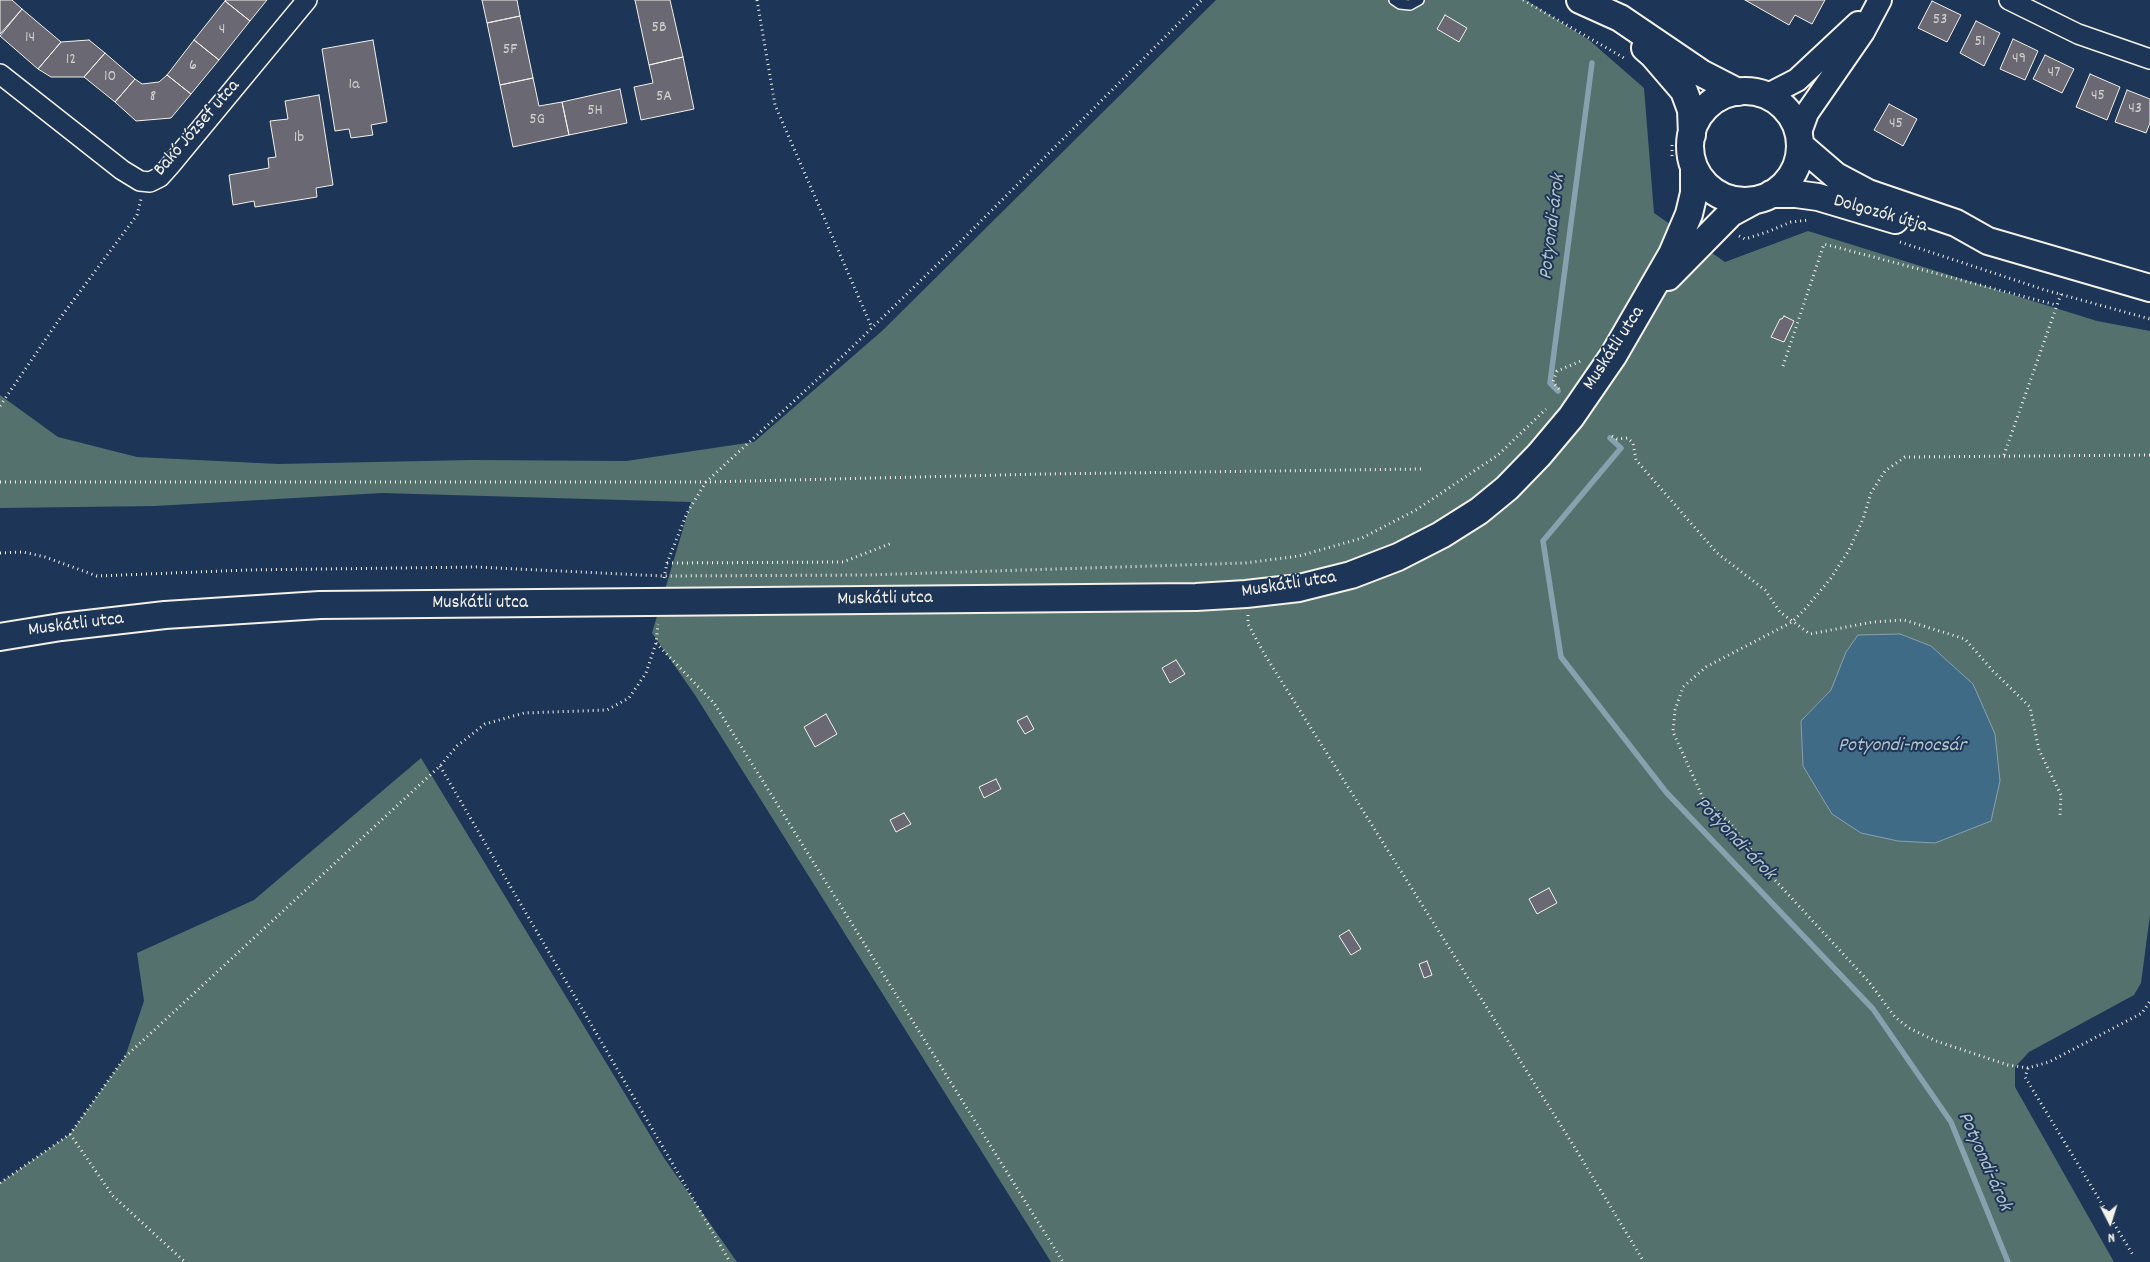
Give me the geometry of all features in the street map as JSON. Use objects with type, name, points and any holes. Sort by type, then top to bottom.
[{"type":"main road","points":[[1588,4],[1620,18],[1701,73],[1738,92]]},
{"type":"main road","points":[[1588,4],[1653,55],[1684,91],[1690,110],[1682,137],[1691,156],[1683,166],[1719,194],[1736,200],[1763,197],[1787,182],[1797,165],[1800,140],[1791,116],[1775,100],[1752,92],[1738,92],[1720,98],[1704,110],[1682,137]]},
{"type":"main road","name":"Dolgozók útja","points":[[1800,140],[1836,176],[1868,193],[1956,223],[1988,240],[2150,288]]},
{"type":"main road","name":"Muskátli utca","points":[[0,637],[60,627],[165,615],[320,606],[1156,597],[1246,594],[1299,588],[1351,575],[1398,557],[1441,535],[1479,511],[1507,488],[1539,455],[1613,356],[1672,254],[1689,214],[1694,193],[1683,166]]},
{"type":"main road","name":"Dolgozók útja","points":[[1763,197],[1796,194],[1818,197],[1960,239],[1988,240]]},
{"type":"main road","name":"Muskátli utca","points":[[1648,297],[1732,213],[1763,197]]},
{"type":"street","name":"Bakó József utca","points":[[0,74],[122,170],[140,181],[150,182],[160,177],[169,167],[307,0]]},
{"type":"street","points":[[1766,96],[1797,80],[1836,45],[1879,0]]},
{"type":"street","points":[[1800,140],[1806,113],[1863,32],[1879,0]]},
{"type":"street","points":[[2009,0],[2078,34],[2150,59]]},
{"type":"lane","points":[[1394,0],[1400,4],[1410,5],[1419,0]]},
{"type":"path","points":[[758,0],[775,105],[872,328]]},
{"type":"path","points":[[664,576],[667,563],[687,513],[706,482],[872,328],[1202,0]]},
{"type":"path","points":[[1523,0],[1627,59]]},
{"type":"path","points":[[1682,137],[1683,166]]},
{"type":"path","points":[[0,406],[61,316],[137,215],[142,194],[140,181]]},
{"type":"path","points":[[1718,227],[1745,238],[1767,232],[1791,222],[1814,219]]},
{"type":"path","points":[[1894,240],[2061,294],[2150,318]]},
{"type":"path","points":[[1783,366],[1824,244],[2056,305]]},
{"type":"path","points":[[2004,455],[2061,294]]},
{"type":"path","points":[[1559,389],[1553,382],[1557,371],[1584,360]]},
{"type":"path","points":[[0,552],[23,552],[45,557],[97,576],[247,570],[476,567],[664,576],[867,575],[1212,565],[1299,556],[1362,538],[1416,510],[1498,455],[1552,404]]},
{"type":"path","points":[[1612,436],[1616,439],[1628,438],[1633,443],[1636,460],[1717,553],[1765,590],[1780,612],[1810,634],[1874,622],[1904,620],[1965,639],[2030,707],[2039,750],[2062,796],[2060,816]]},
{"type":"path","points":[[2150,455],[1905,457],[1885,471],[1871,493],[1863,519],[1849,550],[1831,578],[1792,622],[1706,667],[1683,687],[1675,710],[1673,732],[1703,798],[1730,824],[1774,879],[1868,982],[1895,1017],[1909,1028],[1936,1041],[2008,1065],[2028,1068],[2049,1062],[2142,1013],[2150,1001]]},
{"type":"path","points":[[0,482],[706,482],[1044,474],[1424,469]]},
{"type":"path","points":[[667,563],[843,562],[892,543]]},
{"type":"path","points":[[1246,594],[1248,624],[1265,655],[1575,1148],[1644,1262]]},
{"type":"path","points":[[0,1183],[70,1134],[125,1057],[440,766],[457,746],[485,724],[524,713],[607,710],[629,698],[646,673],[656,643],[714,703],[1063,1262]]},
{"type":"path","points":[[440,766],[730,1262]]},
{"type":"path","points":[[2028,1068],[2025,1077],[2133,1255]]},
{"type":"path","points":[[70,1134],[113,1196],[185,1262]]},
{"type":"green space","points":[[1216,0],[1526,0],[1589,40],[1644,88],[1654,213],[1725,262],[1808,231],[2097,321],[2150,331],[2150,915],[2141,983],[2134,995],[2029,1052],[2015,1067],[2015,1087],[2114,1262],[1051,1262],[695,695],[652,633],[691,502],[382,493],[155,506],[0,508],[0,395],[58,437],[137,457],[278,464],[472,460],[626,461],[754,442],[882,331]],"holes":[[[1831,690],[1991,821],[1968,829],[1803,766],[1801,721]]]},
{"type":"green space","points":[[421,758],[664,1158],[737,1262],[0,1262],[0,1183],[70,1134],[125,1057],[144,1001],[137,953],[254,900]]},
{"type":"water","name":"Potyondi-mocsár","points":[[1900,634],[1931,646],[1973,684],[1995,734],[2000,781],[1991,821],[1935,843],[1898,841],[1861,833],[1832,814],[1803,766],[1801,721],[1831,690],[1846,652],[1858,635]]},
{"type":"building","points":[[0,0],[12,0],[22,9],[0,34]]},
{"type":"building","points":[[226,0],[267,0],[250,21]]},
{"type":"building","points":[[482,0],[517,0],[520,16],[487,23]]},
{"type":"building","points":[[635,0],[670,0],[683,57],[649,65]]},
{"type":"building","points":[[1745,0],[1825,0],[1812,24],[1795,15],[1789,25]]},
{"type":"building","points":[[225,1],[250,21],[219,60],[194,40]]},
{"type":"building","points":[[1932,1],[1961,15],[1947,42],[1918,28]]},
{"type":"building","points":[[22,9],[61,42],[38,69],[0,36]]},
{"type":"building","points":[[1445,15],[1467,28],[1459,42],[1437,29]]},
{"type":"building","points":[[520,16],[533,78],[500,85],[487,23]]},
{"type":"building","points":[[1976,21],[2000,33],[1984,66],[1960,53]]},
{"type":"building","points":[[2013,39],[2038,51],[2025,80],[2000,69]]},
{"type":"building","points":[[89,40],[105,53],[84,77],[51,77],[38,69],[61,42]]},
{"type":"building","points":[[194,40],[219,60],[191,94],[167,75]]},
{"type":"building","points":[[373,40],[387,122],[371,125],[373,135],[351,138],[349,129],[335,131],[322,49]]},
{"type":"building","points":[[105,53],[135,79],[115,102],[84,77]]},
{"type":"building","points":[[2045,55],[2074,69],[2062,93],[2033,79]]},
{"type":"building","points":[[683,57],[694,109],[641,120],[634,87],[653,83],[649,65]]},
{"type":"building","points":[[2090,74],[2120,87],[2107,120],[2076,107]]},
{"type":"building","points":[[167,75],[191,94],[171,118],[136,121],[115,102],[135,79],[142,84],[159,82]]},
{"type":"building","points":[[533,78],[539,106],[562,102],[569,135],[513,147],[500,85]]},
{"type":"building","points":[[620,89],[627,123],[569,135],[562,102]]},
{"type":"building","points":[[2127,90],[2150,99],[2150,123],[2146,133],[2115,122]]},
{"type":"building","points":[[319,95],[333,185],[316,188],[317,197],[255,207],[254,201],[233,205],[229,175],[269,168],[268,158],[276,157],[270,121],[288,119],[285,101]]},
{"type":"building","points":[[1889,104],[1917,119],[1903,146],[1874,130]]},
{"type":"building","points":[[1784,316],[1794,321],[1784,342],[1771,337],[1780,319]]},
{"type":"building","points":[[1176,660],[1185,674],[1170,683],[1162,668]]},
{"type":"building","points":[[826,714],[837,734],[815,747],[804,727]]},
{"type":"building","points":[[1027,716],[1034,729],[1025,734],[1017,721]]},
{"type":"building","points":[[996,779],[1001,789],[984,798],[979,787]]},
{"type":"building","points":[[904,813],[911,824],[896,832],[890,820]]},
{"type":"building","points":[[1549,888],[1557,903],[1537,914],[1529,899]]},
{"type":"building","points":[[1349,930],[1361,949],[1351,955],[1339,936]]},
{"type":"building","points":[[1427,961],[1432,975],[1424,978],[1419,964]]},
{"type":"waterway","name":"Potyondi-árok","points":[[1558,391],[1550,383],[1592,63]]},
{"type":"waterway","name":"Potyondi-árok","points":[[1610,438],[1621,448],[1543,541],[1561,657],[1666,792],[1873,1009],[1951,1122],[2008,1262]]}]
